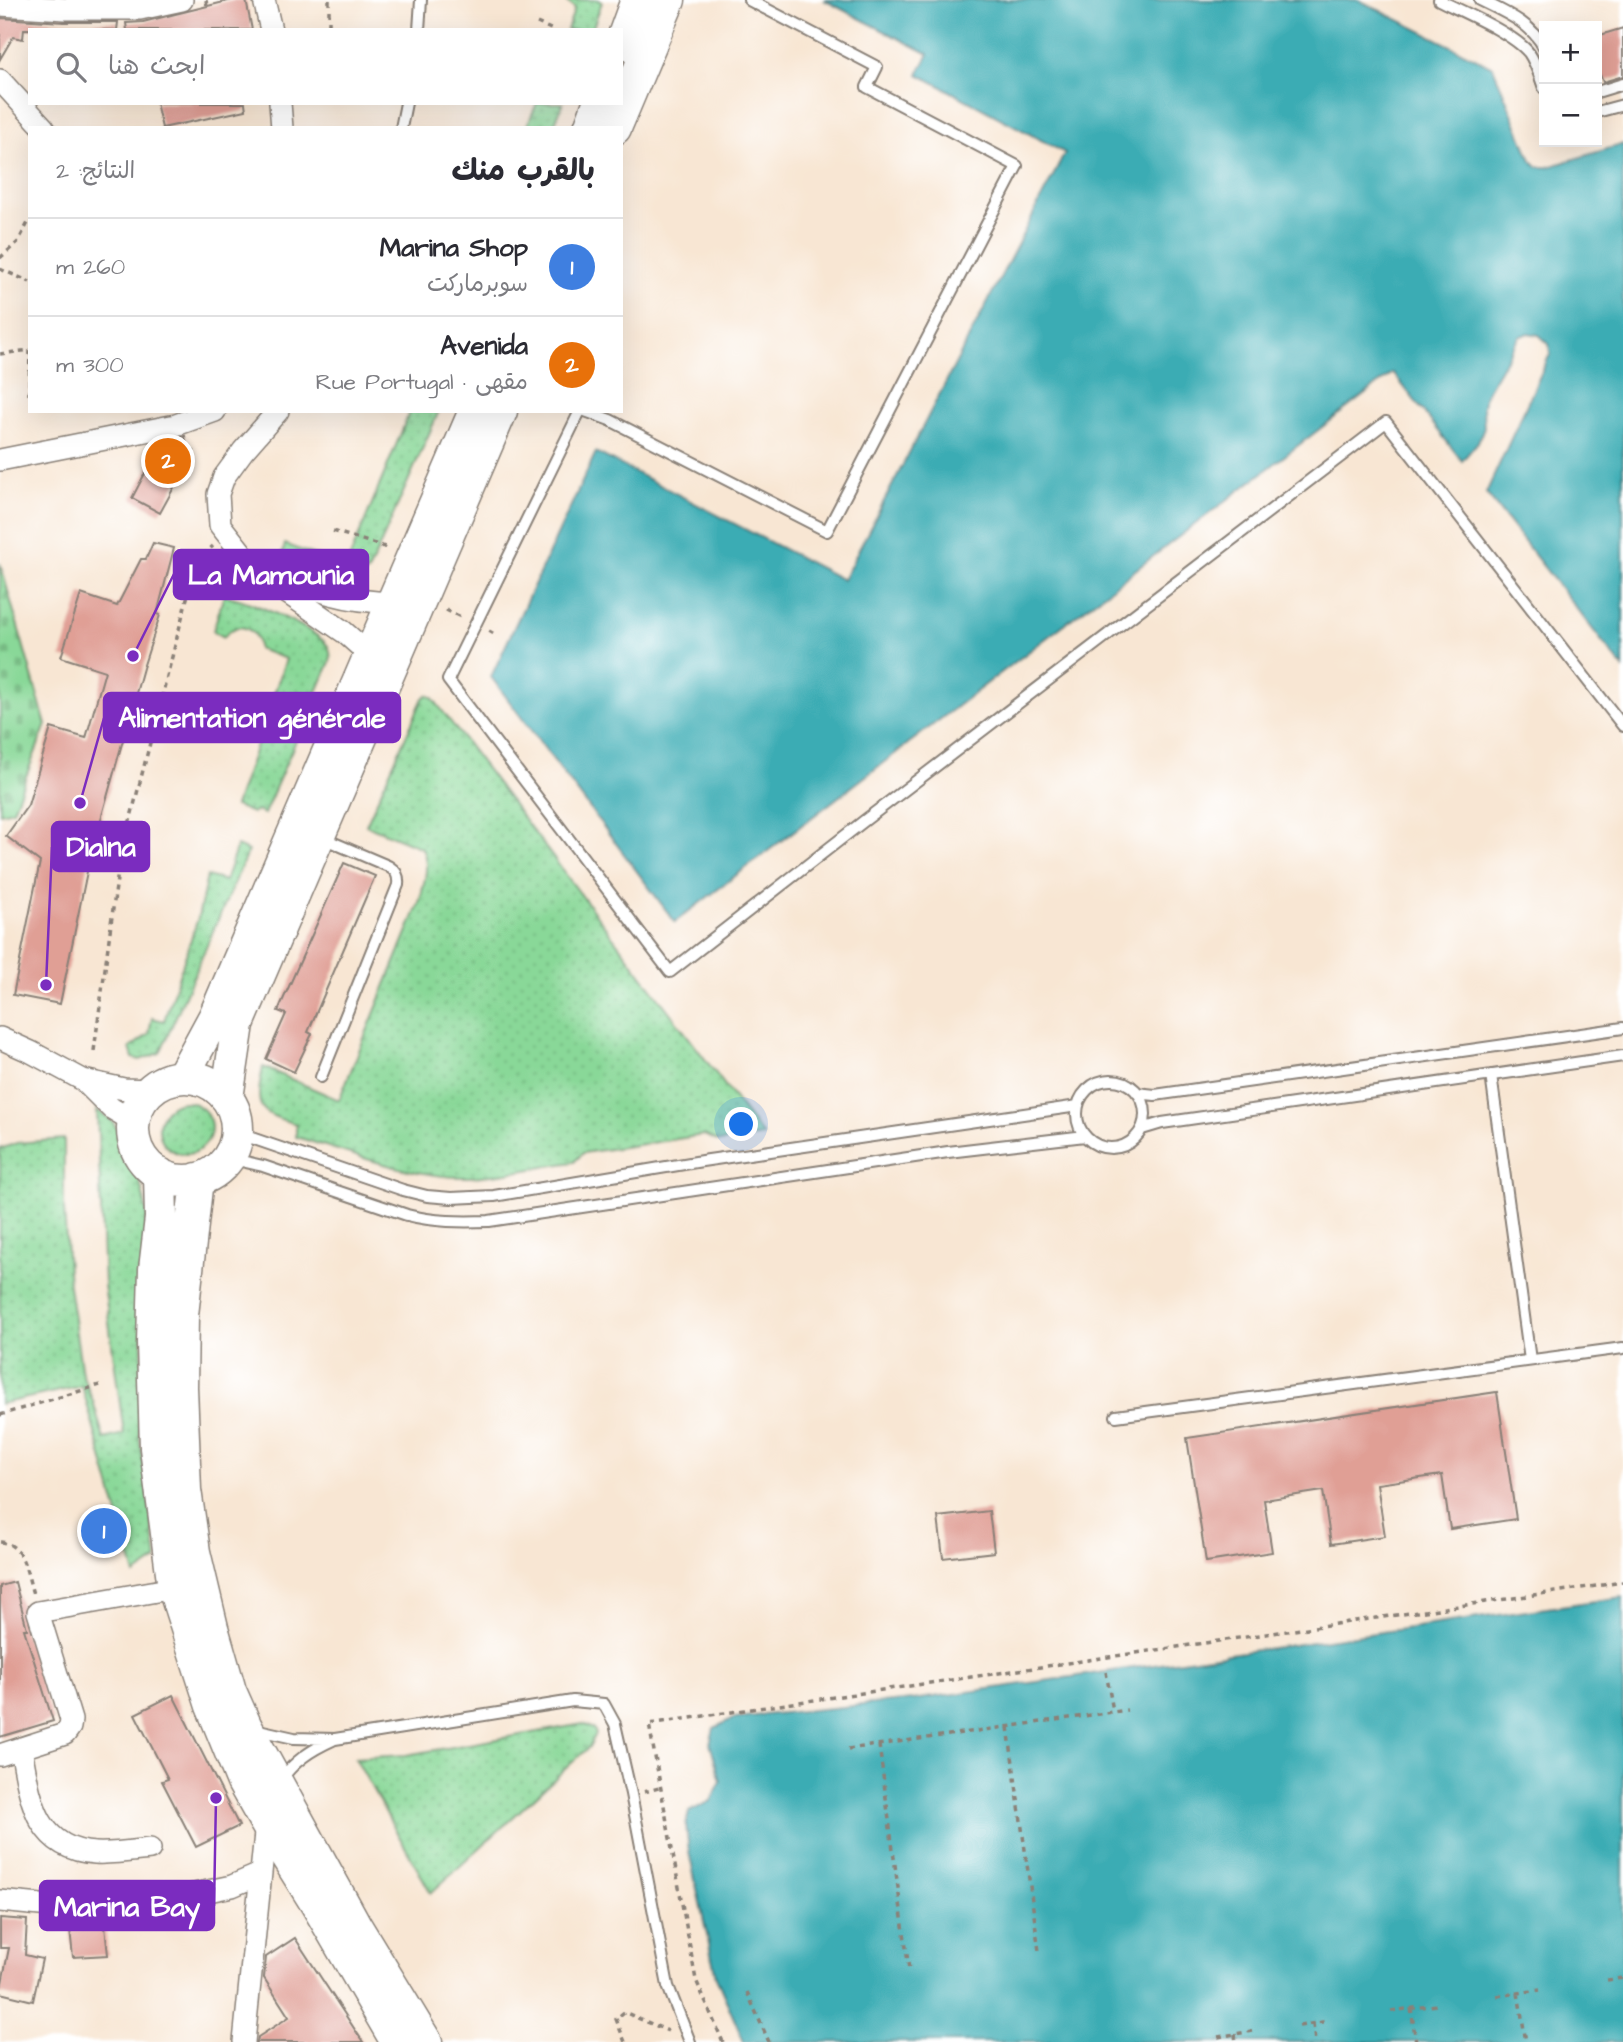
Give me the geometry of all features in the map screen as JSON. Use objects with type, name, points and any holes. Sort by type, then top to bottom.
[{"type":"main road","points":[[623,38],[637,0]]},
{"type":"main road","points":[[616,126],[669,0]]},
{"type":"main road","points":[[591,126],[598,105]]},
{"type":"main road","points":[[182,1077],[215,1016],[474,413]]},
{"type":"main road","points":[[227,1098],[238,1024],[499,413]]},
{"type":"main road","points":[[182,1077],[192,1077],[212,1084],[227,1098],[235,1115],[232,1146],[214,1172],[197,1179],[178,1180],[151,1168],[138,1152],[133,1132],[139,1104],[150,1090],[160,1083],[182,1077]]},
{"type":"main road","points":[[160,1174],[161,1218],[155,1269],[153,1331],[156,1448],[174,1588],[212,1706],[231,1755],[265,1823],[397,2042]]},
{"type":"main road","points":[[197,1179],[182,1315],[181,1387],[185,1490],[194,1552],[212,1628],[230,1691],[276,1786],[355,1925],[426,2042]]},
{"type":"street","points":[[0,5],[65,9],[140,9],[182,0]]},
{"type":"street","points":[[264,0],[271,28]]},
{"type":"street","points":[[0,80],[42,126]]},
{"type":"street","points":[[280,105],[282,126]]},
{"type":"street","points":[[0,460],[176,425],[209,413]]},
{"type":"street","points":[[276,413],[224,477],[218,495],[218,508],[220,525],[225,534],[251,554],[315,591],[359,602],[394,603]]},
{"type":"street","points":[[251,554],[257,572],[344,632],[371,656]]},
{"type":"street","points":[[0,1038],[83,1080],[124,1089],[150,1090]]},
{"type":"street","points":[[83,1080],[111,1108],[134,1121]]},
{"type":"street","points":[[0,1755],[65,1734],[70,1727],[71,1720],[38,1612],[174,1588]]},
{"type":"street","points":[[21,1749],[35,1813],[49,1835],[70,1850],[97,1854],[150,1849]]},
{"type":"street","points":[[244,2042],[265,1823]]},
{"type":"street","points":[[0,1901],[91,1910],[119,1910],[232,1886],[260,1874]]},
{"type":"lane","points":[[419,28],[421,0]]},
{"type":"lane","points":[[589,413],[610,420],[827,531],[1017,166],[867,87],[877,67],[749,0]]},
{"type":"lane","points":[[1439,0],[1523,47],[1534,62],[1542,84]]},
{"type":"lane","points":[[1480,0],[1528,27],[1539,39]]},
{"type":"lane","points":[[1602,90],[1623,84]]},
{"type":"lane","points":[[401,126],[406,105]]},
{"type":"lane","points":[[1602,111],[1623,105]]},
{"type":"lane","points":[[582,413],[448,680],[670,972],[1386,422],[1623,726]]},
{"type":"lane","points":[[317,836],[388,866],[399,878],[321,1077]]},
{"type":"lane","points":[[1137,1093],[1145,1111],[1142,1129],[1136,1137],[1120,1147],[1101,1147],[1085,1136],[1077,1119],[1078,1107],[1086,1092],[1102,1082],[1121,1083],[1137,1093],[1155,1095],[1623,1028]]},
{"type":"lane","points":[[1142,1129],[1162,1123],[1623,1056]]},
{"type":"lane","points":[[1491,1075],[1530,1360]]},
{"type":"lane","points":[[232,1146],[427,1196],[473,1198],[702,1161],[1078,1107]]},
{"type":"lane","points":[[232,1146],[263,1166],[407,1215],[426,1220],[464,1222],[489,1221],[948,1152],[1085,1136]]},
{"type":"lane","points":[[1116,1416],[1623,1348]]},
{"type":"lane","points":[[246,1727],[294,1738],[335,1739],[573,1701],[604,1704],[615,1724],[631,1794],[668,1986],[690,2042]]},
{"type":"lane","points":[[276,1786],[289,1768],[304,1755],[335,1739]]},
{"type":"path","points":[[329,0],[329,28]]},
{"type":"path","points":[[537,23],[548,28]]},
{"type":"path","points":[[0,258],[18,242],[28,223]]},
{"type":"path","points":[[0,269],[28,281]]},
{"type":"path","points":[[0,354],[28,350]]},
{"type":"path","points":[[333,531],[388,548]]},
{"type":"path","points":[[94,1051],[119,864],[195,566],[198,559],[225,534]]},
{"type":"path","points":[[0,1415],[100,1385]]},
{"type":"path","points":[[0,1542],[14,1546],[20,1554],[38,1612]]},
{"type":"path","points":[[723,2042],[696,1980],[649,1724],[1623,1582]]},
{"type":"path","points":[[1106,1672],[1113,1712]]},
{"type":"path","points":[[848,1749],[1127,1710]]},
{"type":"path","points":[[1008,1727],[1039,1951]]},
{"type":"path","points":[[879,1745],[909,1969]]},
{"type":"path","points":[[1607,1980],[1623,1979]]},
{"type":"path","points":[[1497,1996],[1540,1990]]},
{"type":"path","points":[[747,1992],[769,2042]]},
{"type":"path","points":[[1518,1993],[1526,2042]]},
{"type":"path","points":[[1391,2011],[1437,2005]]},
{"type":"path","points":[[1410,2008],[1416,2042]]},
{"type":"path","points":[[625,2042],[616,2018],[624,2012],[668,2031]]},
{"type":"path","points":[[1298,2026],[1328,2021]]},
{"type":"path","points":[[1313,2024],[1315,2042]]},
{"type":"path","points":[[1218,2037],[1252,2031]]},
{"type":"path","points":[[1235,2034],[1236,2042]]},
{"type":"green space","points":[[564,0],[602,2],[593,28],[568,28],[575,8]]},
{"type":"green space","points":[[536,105],[562,105],[554,126],[527,126]]},
{"type":"green space","points":[[409,413],[438,413],[367,573],[357,578],[282,555],[285,544],[346,567]]},
{"type":"green space","points":[[0,563],[46,725],[13,810],[0,813]]},
{"type":"green space","points":[[224,595],[248,602],[295,623],[320,639],[330,652],[330,662],[264,814],[257,811],[252,813],[235,806],[286,659],[258,649],[255,636],[246,628],[235,628],[224,637],[213,631]]},
{"type":"green space","points":[[427,695],[432,697],[763,1136],[719,1142],[704,1135],[583,1153],[574,1162],[521,1171],[468,1177],[447,1176],[404,1169],[296,1137],[296,1124],[266,1112],[259,1100],[263,1067],[339,1100],[418,906],[426,870],[422,848],[366,825],[423,698]]},
{"type":"green space","points":[[237,846],[248,851],[160,1053],[140,1060],[133,1058],[130,1048],[149,1034],[152,1018],[164,1021],[198,918],[207,876],[225,881]]},
{"type":"green space","points":[[185,1102],[204,1109],[211,1128],[204,1147],[185,1154],[166,1147],[159,1128],[166,1109]]},
{"type":"green space","points":[[97,1110],[112,1121],[120,1134],[138,1174],[147,1212],[139,1435],[157,1560],[135,1575],[82,1386],[0,1404],[0,1149],[17,1143],[64,1139],[64,1209],[69,1286],[82,1374],[104,1439],[124,1434],[104,1285]]},
{"type":"green space","points":[[583,1724],[594,1729],[596,1734],[589,1747],[431,1893],[355,1758],[406,1755]]},
{"type":"water","points":[[824,0],[1359,0],[1493,67],[1531,160],[1538,167],[1548,167],[1623,144],[1623,668],[1486,493],[1550,354],[1549,344],[1539,335],[1528,333],[1519,337],[1485,395],[1484,427],[1478,442],[1462,461],[1393,373],[675,922],[491,677],[596,452],[843,580],[1065,153],[918,74],[929,54]]},
{"type":"water","points":[[1623,1597],[1623,2042],[744,2042],[716,1977],[689,1852],[686,1825],[689,1812],[711,1801],[721,1781],[710,1744],[714,1728],[734,1718],[912,1700]]},
{"type":"building","points":[[232,0],[246,0],[252,28],[127,28],[126,23],[143,22]]},
{"type":"building","points":[[0,18],[118,22],[117,28],[24,29],[23,39],[13,37],[0,59]]},
{"type":"building","points":[[1623,28],[1623,76],[1603,82],[1602,80],[1602,34]]},
{"type":"building","points":[[156,105],[245,105],[246,110],[162,126]]},
{"type":"building","points":[[185,436],[187,447],[194,451],[160,513],[132,498],[162,441]]},
{"type":"building","points":[[153,543],[174,548],[157,614],[160,615],[94,837],[60,1004],[13,995],[40,862],[6,836],[28,805],[51,728],[86,738],[105,671],[61,657],[81,594],[117,606],[141,559],[146,559]]},
{"type":"building","points":[[344,863],[375,876],[308,1032],[312,1034],[294,1072],[266,1059],[286,1014],[278,1011]]},
{"type":"building","points":[[1497,1392],[1516,1519],[1450,1529],[1442,1475],[1377,1484],[1385,1536],[1331,1544],[1323,1491],[1264,1500],[1272,1552],[1206,1562],[1187,1438]]},
{"type":"building","points":[[989,1511],[994,1552],[943,1558],[938,1517]]},
{"type":"building","points":[[15,1582],[27,1629],[24,1629],[53,1721],[0,1737],[0,1586]]},
{"type":"building","points":[[173,1695],[239,1826],[196,1847],[162,1781],[168,1779],[135,1714]]},
{"type":"building","points":[[0,1918],[27,1920],[25,1955],[42,1959],[33,2001],[0,1993],[9,1948],[0,1948]]},
{"type":"building","points":[[105,1926],[108,1955],[73,1957],[70,1929]]},
{"type":"building","points":[[295,1938],[363,2042],[257,2042],[258,2037],[289,2017],[264,1978],[266,1957]]},
{"type":"place","name":"Avenida","points":[[168,461]]},
{"type":"place","name":"La Mamounia","points":[[133,656]]},
{"type":"place","name":"Alimentation générale","points":[[80,803]]},
{"type":"place","name":"Dialna","points":[[46,985]]},
{"type":"place","name":"Marina Shop","points":[[104,1531]]},
{"type":"place","name":"Marina Bay","points":[[216,1798]]}]
